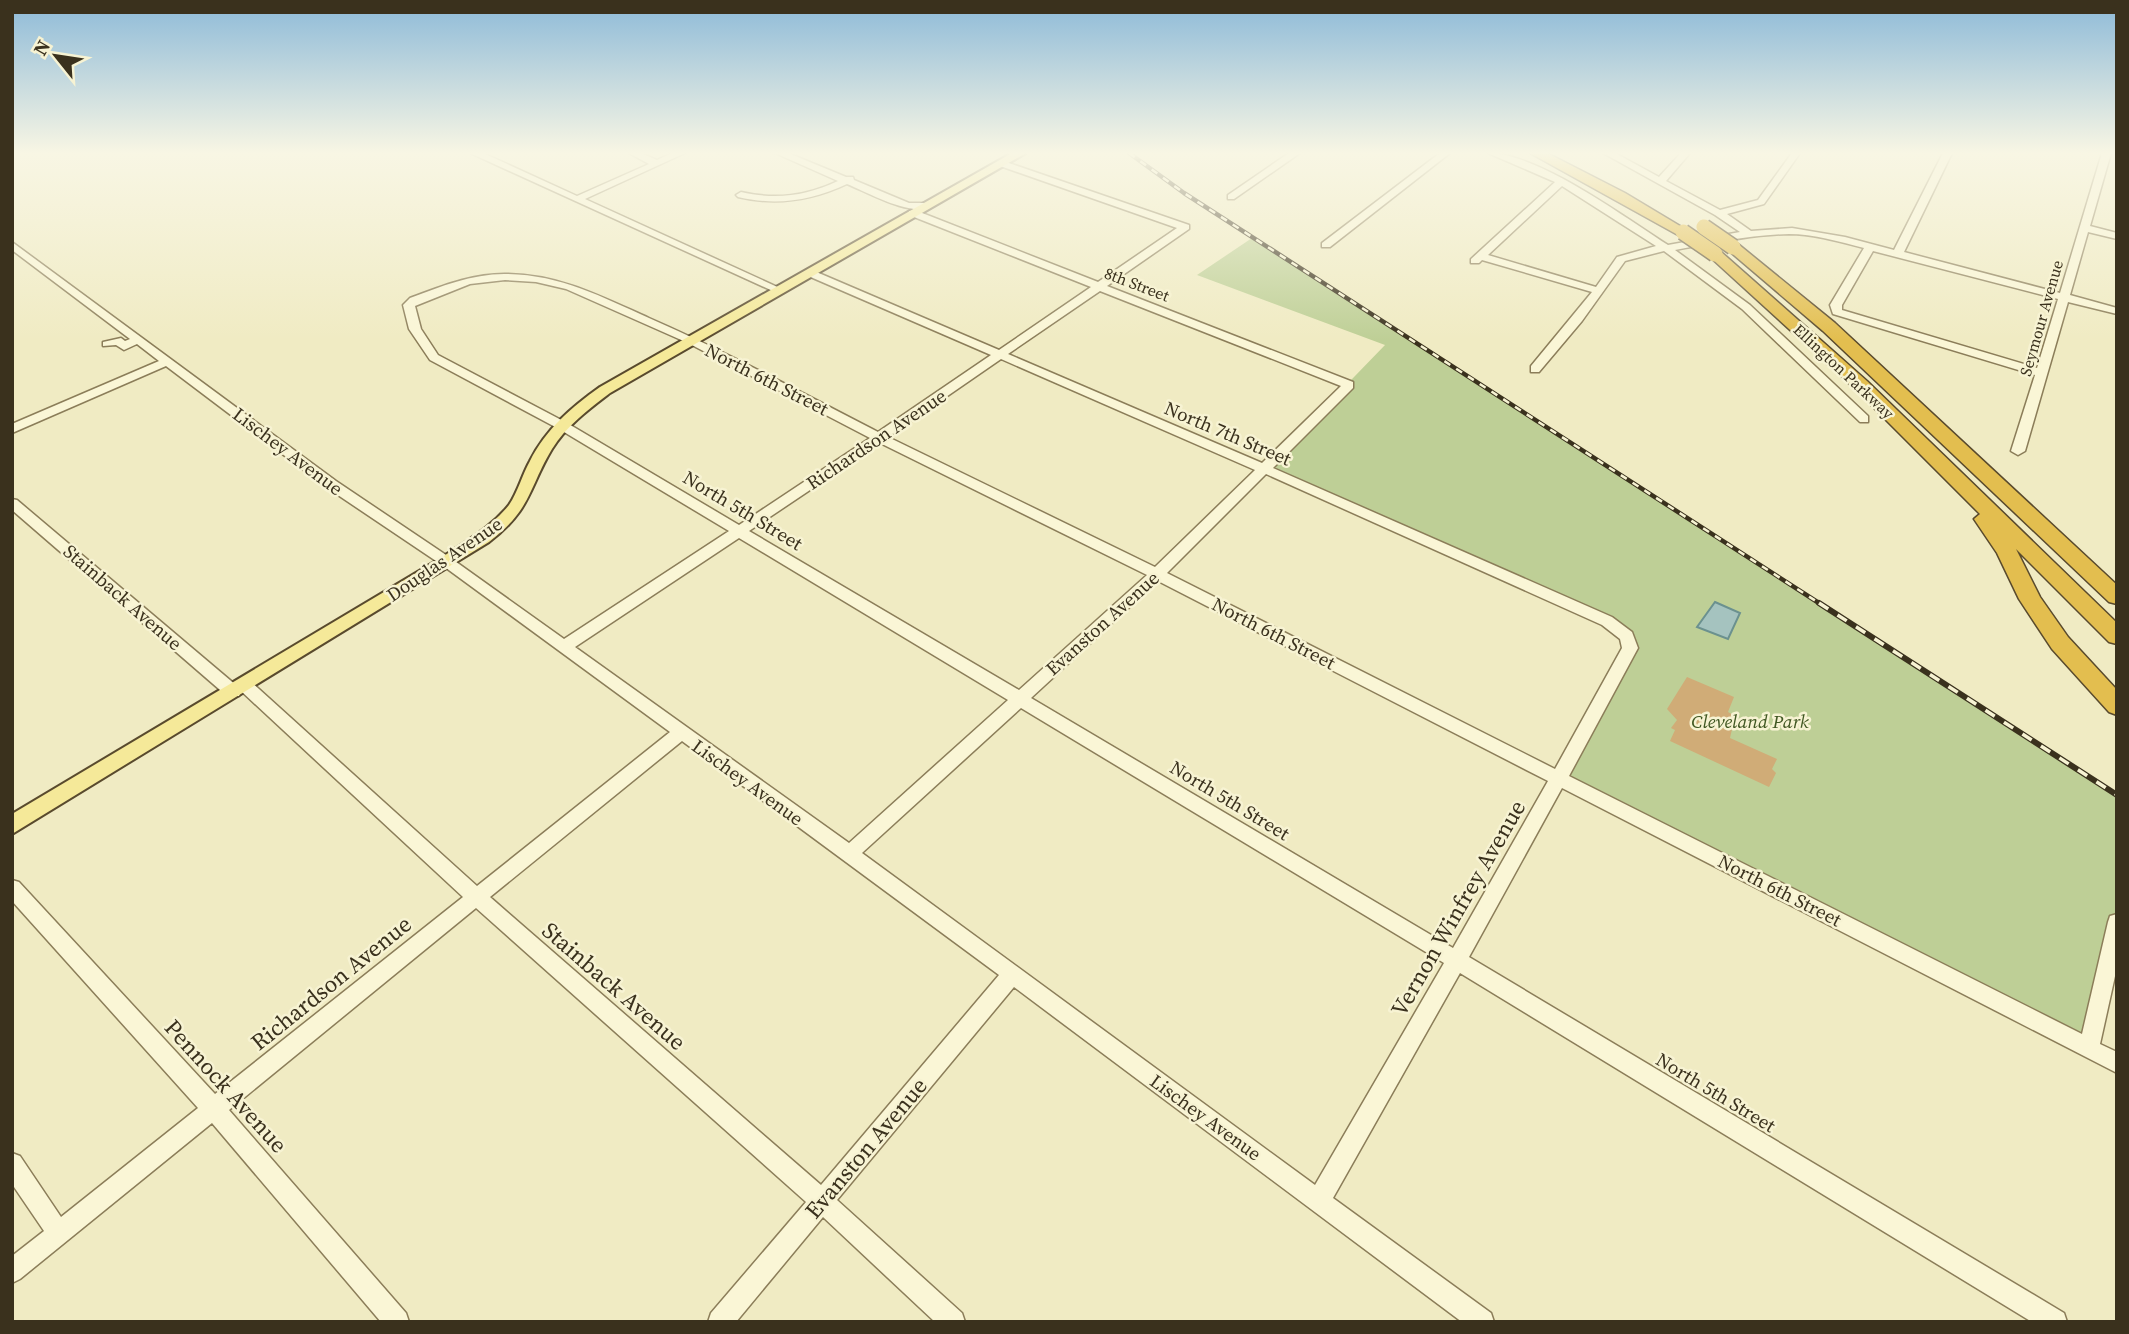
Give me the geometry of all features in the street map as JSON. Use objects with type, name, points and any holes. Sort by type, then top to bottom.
[{"type":"highway","name":"Ellington Parkway","points":[[1654,215],[1715,254],[1861,385],[2117,636]]},
{"type":"highway","name":"Ellington Parkway","points":[[1682,215],[1733,247],[1799,299],[2117,597]]},
{"type":"highway","points":[[1926,449],[1981,514],[2007,551],[2030,598],[2060,643],[2117,706]]},
{"type":"highway","points":[[2024,509],[2117,584]]},
{"type":"main road","name":"Douglas Avenue","points":[[12,825],[447,562],[487,535],[513,510],[526,491],[547,443],[605,390],[911,215]]},
{"type":"street","points":[[614,215],[779,290]]},
{"type":"street","name":"8th Street","points":[[932,215],[1099,286],[1349,385]]},
{"type":"street","name":"Richardson Avenue","points":[[564,647],[660,589],[738,532],[1185,227],[1151,215]]},
{"type":"street","points":[[1326,245],[1365,215]]},
{"type":"street","points":[[1525,215],[1478,259],[1599,291]]},
{"type":"street","points":[[1615,215],[1666,248],[1746,307],[1864,419]]},
{"type":"street","points":[[1722,215],[1749,234]]},
{"type":"street","points":[[1898,253],[1917,215]]},
{"type":"street","name":"Seymour Avenue","points":[[2018,451],[2088,215]]},
{"type":"street","points":[[2084,228],[2117,236]]},
{"type":"street","points":[[1535,369],[1599,291],[1621,258],[1749,234],[1791,231],[1871,246],[2117,310]]},
{"type":"street","name":"Lischey Avenue","points":[[12,245],[338,488],[447,562],[849,854],[1481,1321]]},
{"type":"street","points":[[1871,246],[1836,305],[1837,312],[2042,373]]},
{"type":"street","name":"North 7th Street","points":[[810,273],[1265,469],[1607,621],[1627,636]]},
{"type":"street","name":"North 6th Street","points":[[414,300],[468,281],[505,277],[536,279],[569,286],[692,341],[939,469],[1157,574],[2117,1063]]},
{"type":"street","name":"North 5th Street","points":[[414,300],[409,305],[415,329],[434,356],[563,426],[1458,961],[2055,1322]]},
{"type":"street","points":[[115,347],[139,339]]},
{"type":"street","points":[[12,429],[169,361]]},
{"type":"street","name":"Evanston Avenue","points":[[849,854],[1157,574],[1349,385]]},
{"type":"street","name":"Stainback Avenue","points":[[12,503],[239,688],[822,1200],[953,1322]]},
{"type":"street","name":"Vernon Winfrey Avenue","points":[[1319,1200],[1458,961],[1560,778],[1630,648],[1627,636]]},
{"type":"street","name":"Richardson Avenue","points":[[12,1271],[680,733]]},
{"type":"street","name":"Pennock Avenue","points":[[12,888],[214,1109],[397,1322]]},
{"type":"street","points":[[2089,1047],[2117,922]]},
{"type":"street","name":"Evanston Avenue","points":[[720,1322],[1012,974]]},
{"type":"street","points":[[12,1164],[59,1233]]},
{"type":"green space","name":"Cleveland Park","points":[[1252,238],[2117,795],[2117,922],[2089,1047],[1560,778],[1629,648],[1620,632],[1265,469],[1385,345],[1197,275]]},
{"type":"water","points":[[1715,602],[1740,613],[1728,639],[1697,627]]},
{"type":"building","points":[[1687,677],[1734,697],[1728,712],[1735,716],[1730,738],[1777,759],[1772,769],[1776,773],[1769,787],[1670,741],[1675,730],[1671,728],[1677,720],[1667,709]]},
{"type":"railway","points":[[1218,215],[1822,605]]},
{"type":"railway","points":[[1819,603],[2117,795]]}]
